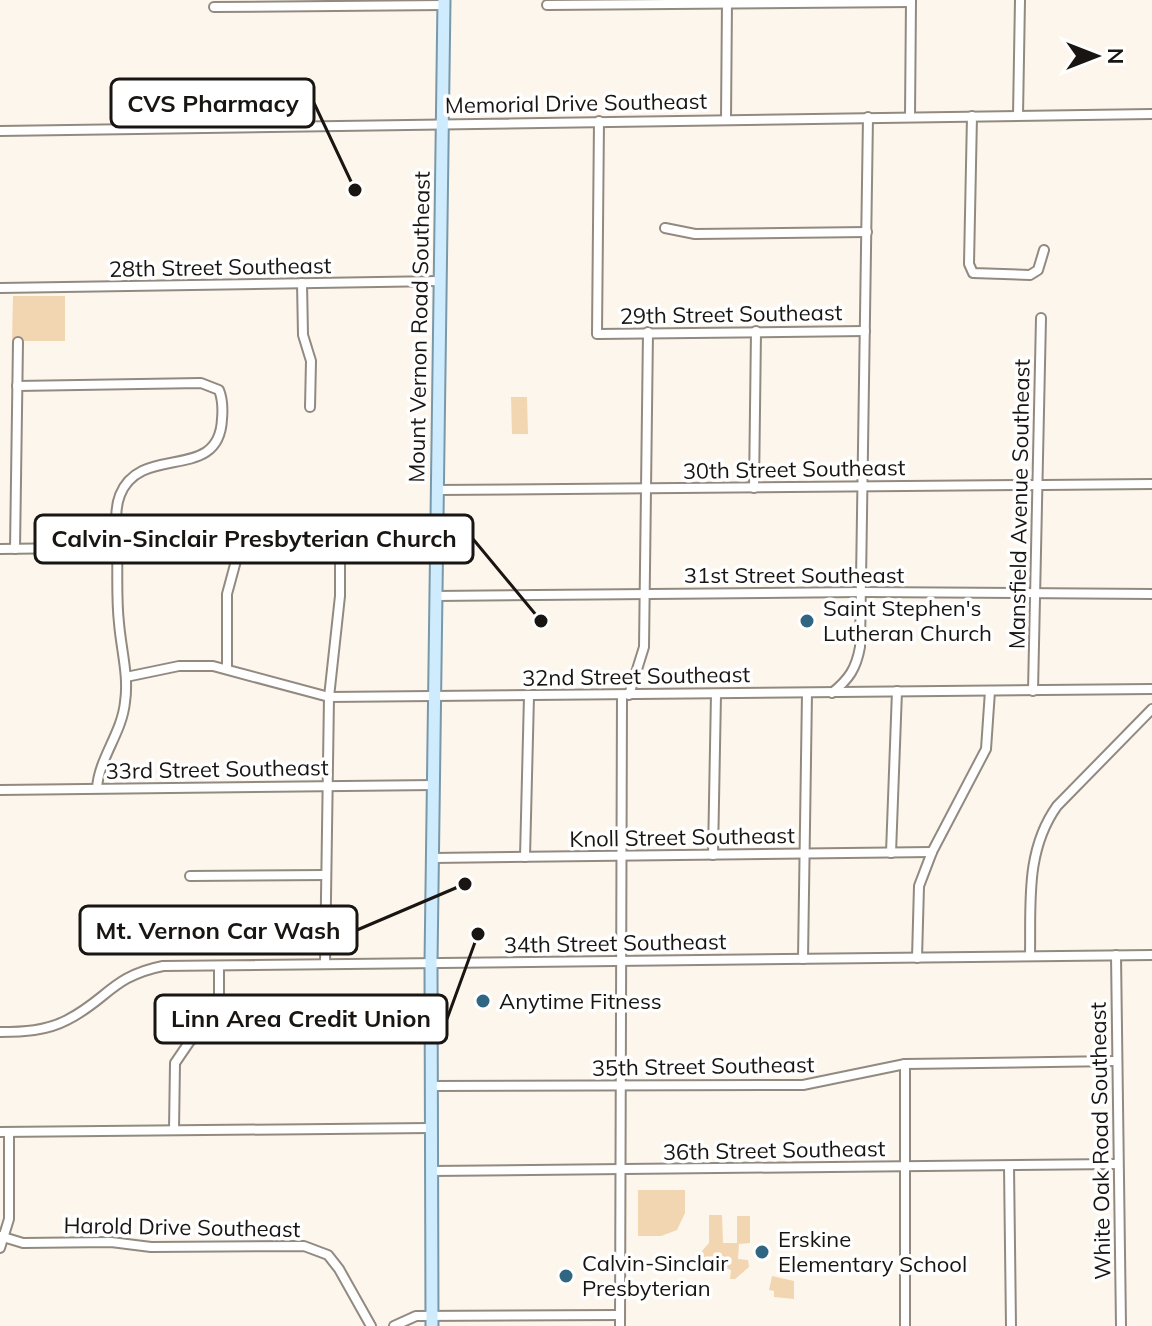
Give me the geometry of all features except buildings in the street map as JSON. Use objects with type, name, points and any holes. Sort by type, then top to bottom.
[{"type":"main road","name":"Mount Vernon Road Southeast","points":[[432,1321],[431,963],[444,3]]},
{"type":"street","points":[[1018,115],[1020,0]]},
{"type":"street","points":[[547,5],[911,1],[910,117]]},
{"type":"street","points":[[726,119],[727,2]]},
{"type":"street","points":[[214,7],[444,3]]},
{"type":"street","name":"Memorial Drive Southeast","points":[[0,131],[442,122],[1152,114]]},
{"type":"street","points":[[972,116],[969,264],[973,273],[1030,275],[1038,270],[1044,250]]},
{"type":"street","points":[[832,693],[847,681],[856,667],[861,592],[868,117]]},
{"type":"street","name":"29th Street Southeast","points":[[599,121],[597,334],[865,331]]},
{"type":"street","points":[[665,228],[695,234],[867,232]]},
{"type":"street","name":"28th Street Southeast","points":[[0,288],[440,281]]},
{"type":"street","points":[[302,283],[303,335],[311,361],[310,407]]},
{"type":"street","name":"Mansfield Avenue Southeast","points":[[1033,691],[1041,318]]},
{"type":"street","points":[[754,488],[756,331]]},
{"type":"street","points":[[620,1326],[620,856],[625,695],[644,647],[648,332]]},
{"type":"street","points":[[15,549],[18,342]]},
{"type":"street","points":[[17,386],[201,383],[219,390],[223,401],[221,439],[217,446],[203,455],[150,468],[131,479],[120,495],[117,507],[119,621],[126,677],[120,724],[98,774],[97,788]]},
{"type":"street","name":"30th Street Southeast","points":[[437,490],[1152,484]]},
{"type":"street","points":[[0,549],[436,543]]},
{"type":"street","points":[[325,964],[329,697],[340,596],[340,544]]},
{"type":"street","points":[[227,668],[227,594],[240,546]]},
{"type":"street","name":"31st Street Southeast","points":[[436,596],[861,592],[1036,596],[1152,594]]},
{"type":"street","name":"32nd Street Southeast","points":[[126,677],[179,666],[227,668],[329,697],[1152,689]]},
{"type":"street","points":[[891,853],[897,691]]},
{"type":"street","points":[[917,958],[919,886],[932,852],[986,749],[990,691]]},
{"type":"street","points":[[803,959],[807,693]]},
{"type":"street","points":[[713,855],[716,694]]},
{"type":"street","points":[[525,857],[529,696]]},
{"type":"street","points":[[1030,956],[1032,864],[1044,824],[1057,806],[1152,709]]},
{"type":"street","name":"33rd Street Southeast","points":[[0,790],[434,785]]},
{"type":"street","name":"Knoll Street Southeast","points":[[433,858],[932,852]]},
{"type":"street","points":[[190,876],[326,875]]},
{"type":"street","name":"White Oak Road Southeast","points":[[1116,955],[1121,1326]]},
{"type":"street","name":"34th Street Southeast","points":[[0,1032],[46,1028],[67,1020],[107,989],[143,970],[325,964],[1152,955]]},
{"type":"street","points":[[174,1130],[175,1063],[190,1041],[215,1022],[219,1011],[219,966]]},
{"type":"street","name":"35th Street Southeast","points":[[431,1086],[803,1085],[905,1064],[1117,1061]]},
{"type":"street","points":[[905,1064],[905,1326]]},
{"type":"street","points":[[0,1248],[9,1219],[5,1132],[431,1128]]},
{"type":"street","name":"36th Street Southeast","points":[[432,1171],[1117,1164]]},
{"type":"street","points":[[1009,1166],[1011,1326]]},
{"type":"street","name":"Harold Drive Southeast","points":[[2,1237],[23,1243],[111,1242],[151,1247],[304,1246],[328,1255],[371,1326]]},
{"type":"street","points":[[394,1326],[416,1316],[432,1321],[530,1315],[620,1315]]},
{"type":"street","points":[[530,1315],[530,1326]]},
{"type":"shaded area","points":[[13,296],[65,296],[65,341],[12,341]]},
{"type":"shaded area","points":[[511,397],[527,397],[528,434],[512,434]]},
{"type":"shaded area","points":[[638,1190],[685,1190],[685,1213],[677,1230],[661,1236],[638,1236]]},
{"type":"shaded area","points":[[709,1215],[722,1215],[723,1243],[737,1243],[737,1216],[750,1216],[750,1243],[739,1244],[738,1259],[748,1260],[749,1267],[735,1279],[730,1279],[731,1270],[702,1259],[702,1251],[709,1243]]},
{"type":"shaded area","points":[[772,1276],[794,1281],[794,1299],[774,1297],[774,1291],[769,1290]]},
{"type":"place","name":"CVS Pharmacy","points":[[355,190]]},
{"type":"place","name":"Calvin-Sinclair Presbyterian Church","points":[[541,621]]},
{"type":"place","name":"Saint Stephen's Lutheran Church","points":[[807,621]]},
{"type":"place","name":"Mt. Vernon Car Wash","points":[[465,884]]},
{"type":"place","name":"Linn Area Credit Union","points":[[478,934]]},
{"type":"place","name":"Anytime Fitness","points":[[483,1001]]},
{"type":"place","name":"Erskine Elementary School","points":[[762,1252]]},
{"type":"place","name":"Calvin-Sinclair Presbyterian","points":[[566,1276]]}]
